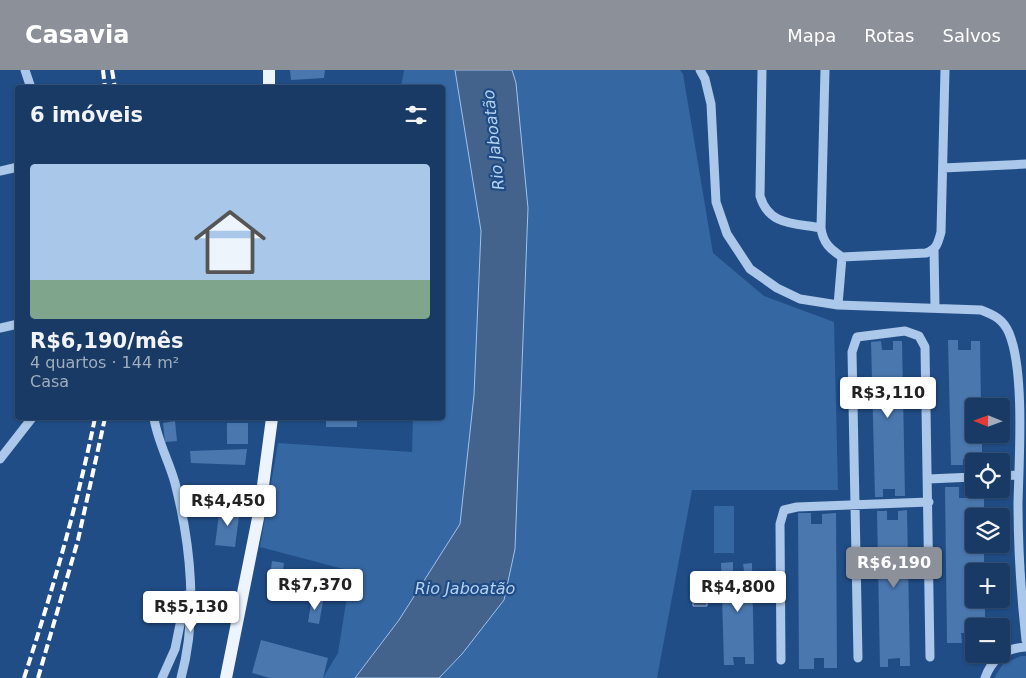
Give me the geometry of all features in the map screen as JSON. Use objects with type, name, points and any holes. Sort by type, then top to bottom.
[{"type":"main road","points":[[269,70],[269,85]]},
{"type":"main road","points":[[226,678],[260,508],[272,420]]},
{"type":"street","points":[[24,70],[30,85]]},
{"type":"street","points":[[700,70],[705,79],[711,104],[716,202],[727,234],[750,268],[777,288],[800,299],[838,305],[935,306],[981,310],[999,317],[1009,332],[1014,351],[1017,387],[1022,501],[1020,586],[1026,640]]},
{"type":"street","points":[[762,70],[760,196],[763,207],[769,215],[782,221],[821,228]]},
{"type":"street","points":[[825,70],[822,238],[829,248],[842,257],[926,253],[934,250]]},
{"type":"street","points":[[935,306],[934,250],[941,232],[945,70]]},
{"type":"street","points":[[943,168],[1026,164]]},
{"type":"street","points":[[0,171],[15,168]]},
{"type":"street","points":[[838,305],[842,257]]},
{"type":"street","points":[[0,328],[15,325]]},
{"type":"street","points":[[858,658],[852,352],[857,337],[904,331],[919,336],[925,347],[930,656]]},
{"type":"street","points":[[0,459],[30,420]]},
{"type":"street","points":[[155,420],[176,485],[188,549],[190,576],[189,630],[181,678]]},
{"type":"street","points":[[1010,476],[1020,475]]},
{"type":"street","points":[[928,478],[965,477]]},
{"type":"street","points":[[781,660],[781,514],[784,510],[797,507],[929,502]]},
{"type":"street","points":[[162,678],[175,650],[190,576]]},
{"type":"street","points":[[985,678],[1000,655],[1017,648],[1026,647]]},
{"type":"shaded area","points":[[404,70],[680,70],[683,74],[713,253],[764,296],[834,322],[838,490],[692,490],[657,678],[323,678],[338,653],[351,571],[260,547],[278,443],[412,452],[413,420],[445,420],[445,85],[401,85]]},
{"type":"shaded area","points":[[714,506],[734,506],[734,553],[714,553]]},
{"type":"shaded area","points":[[1026,656],[1026,678],[994,678],[1003,664],[1010,663],[1010,661]]},
{"type":"water","name":"Rio Jaboatão","points":[[455,70],[512,70],[516,83],[528,208],[515,549],[504,600],[462,654],[439,678],[355,678],[399,620],[460,524],[474,395],[481,231]]},
{"type":"water","points":[[693,576],[707,576],[707,606],[693,606]]},
{"type":"building","points":[[290,70],[325,70],[324,78],[291,80]]},
{"type":"building","points":[[948,340],[958,340],[958,350],[971,350],[971,341],[980,341],[981,398],[965,398],[965,443],[982,443],[982,453],[965,453],[963,465],[951,465]]},
{"type":"building","points":[[881,341],[882,350],[893,350],[893,341],[902,341],[905,496],[895,496],[895,489],[883,489],[883,497],[875,497],[871,342]]},
{"type":"building","points":[[326,420],[357,420],[357,427],[326,427]]},
{"type":"building","points":[[175,421],[177,441],[165,442],[163,423]]},
{"type":"building","points":[[227,423],[248,423],[248,444],[227,444]]},
{"type":"building","points":[[247,449],[245,465],[191,463],[190,451]]},
{"type":"building","points":[[222,487],[245,491],[243,505],[220,502]]},
{"type":"building","points":[[945,487],[959,487],[959,498],[984,498],[984,508],[965,508],[965,553],[984,553],[984,563],[965,563],[965,608],[985,608],[985,618],[965,618],[965,633],[961,633],[962,643],[947,643]]},
{"type":"building","points":[[220,507],[240,509],[235,547],[215,545]]},
{"type":"building","points":[[907,510],[910,666],[900,666],[900,658],[888,659],[888,667],[880,667],[877,511],[887,511],[887,520],[898,520],[898,511]]},
{"type":"building","points":[[798,513],[811,513],[811,524],[822,524],[822,514],[836,513],[837,668],[824,668],[824,658],[814,658],[814,669],[799,669]]},
{"type":"building","points":[[272,561],[284,563],[281,585],[269,583]]},
{"type":"building","points":[[733,562],[733,572],[744,571],[743,564],[752,563],[754,664],[745,664],[745,657],[733,657],[734,665],[724,665],[721,563]]},
{"type":"building","points":[[312,598],[323,601],[319,624],[308,622]]},
{"type":"building","points":[[261,640],[328,658],[323,678],[270,678],[252,673]]},
{"type":"railway","points":[[103,70],[105,85]]},
{"type":"railway","points":[[112,70],[114,85]]},
{"type":"railway","points":[[24,678],[63,549],[95,420]]},
{"type":"railway","points":[[38,678],[78,540],[105,420]]}]
